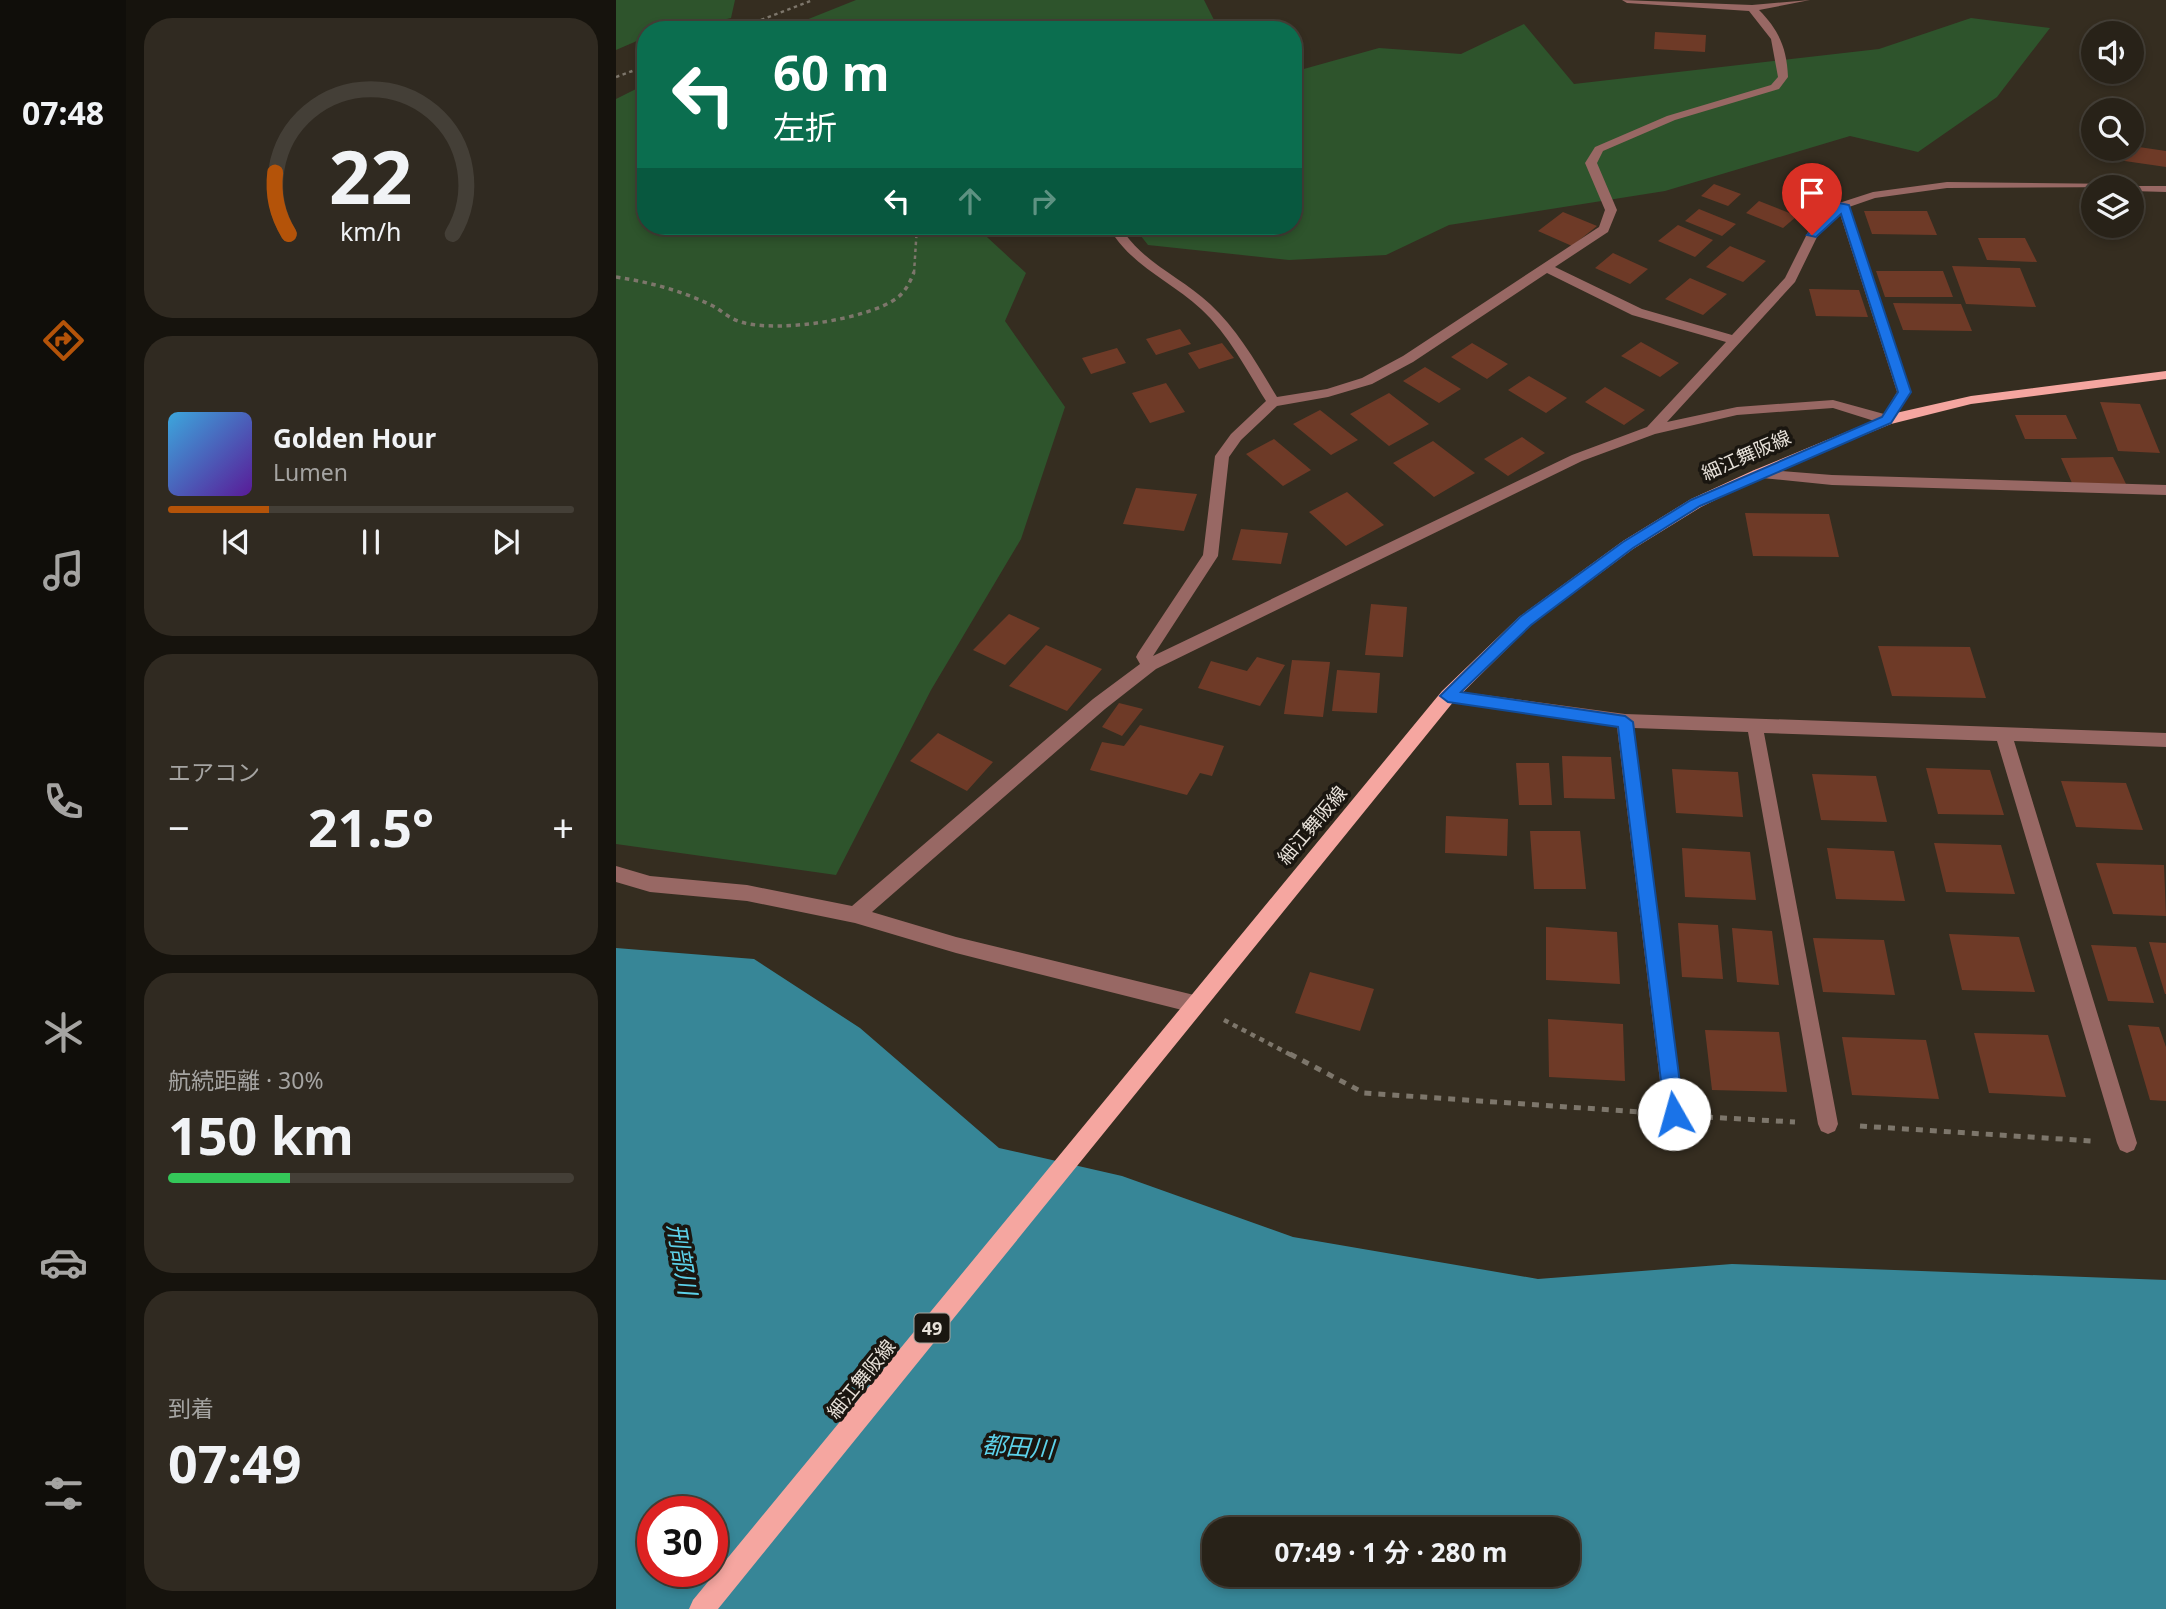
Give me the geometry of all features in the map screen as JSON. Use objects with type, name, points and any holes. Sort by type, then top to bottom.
[{"type":"main road","name":"細江舞阪線","points":[[702,1609],[1448,696],[1525,621],[1628,545],[1696,503],[1757,474],[1887,420],[1971,400],[2166,375]]},
{"type":"street","points":[[1627,0],[1752,8],[1805,0]]},
{"type":"street","points":[[1150,665],[1144,657],[1210,556],[1222,456],[1236,436],[1273,402],[1328,393],[1367,382],[1604,229],[1611,210],[1591,163],[1599,149],[1671,118],[1775,87],[1783,77],[1782,50],[1772,27],[1752,8]]},
{"type":"street","points":[[1652,430],[1791,279],[1812,235],[1843,205],[1873,195],[1947,185],[2081,186]]},
{"type":"street","points":[[2144,188],[2166,189]]},
{"type":"street","points":[[855,915],[1099,704],[1150,665],[1577,458],[1652,430],[1737,411],[1833,404],[1887,420],[1904,392],[1843,205]]},
{"type":"street","points":[[1121,237],[1133,255],[1203,304],[1233,336],[1273,402]]},
{"type":"street","points":[[1547,268],[1637,312],[1734,340]]},
{"type":"street","points":[[1757,474],[1832,481],[2166,491]]},
{"type":"street","points":[[1448,696],[1625,722],[2166,740]]},
{"type":"street","points":[[1625,722],[1674,1114]]},
{"type":"street","points":[[1755,727],[1828,1124]]},
{"type":"street","points":[[2003,734],[2127,1143]]},
{"type":"street","points":[[616,874],[650,884],[747,893],[855,915],[956,945],[1194,1004]]},
{"type":"path","points":[[758,21],[813,0]]},
{"type":"path","points":[[616,78],[637,70]]},
{"type":"path","points":[[616,277],[643,280],[713,306],[742,323],[772,326],[825,320],[874,309],[906,289],[918,259],[917,235]]},
{"type":"green space","points":[[616,0],[735,0],[731,18],[718,21],[637,21],[637,41],[616,50]]},
{"type":"green space","points":[[856,0],[1204,0],[1214,21],[804,21]]},
{"type":"green space","points":[[1971,18],[2050,28],[1997,97],[1918,152],[1850,136],[1665,191],[1449,225],[1386,255],[1289,260],[1148,245],[1140,235],[1302,235],[1302,69],[1379,48],[1461,54],[1524,24],[1574,84],[1879,49]]},
{"type":"green space","points":[[637,88],[637,235],[985,235],[1026,273],[1005,321],[1065,407],[1021,539],[931,690],[836,875],[616,844],[616,99]]},
{"type":"water","points":[[616,948],[754,959],[860,1028],[999,1148],[1122,1176],[1293,1237],[1538,1279],[1732,1264],[2166,1280],[2166,1609],[616,1609]]},
{"type":"building","points":[[1655,32],[1706,35],[1705,52],[1654,49]]},
{"type":"building","points":[[2144,148],[2166,151],[2166,167],[2125,161],[2144,161]]},
{"type":"building","points":[[1714,184],[1741,194],[1728,206],[1701,196]]},
{"type":"building","points":[[1759,201],[1797,216],[1783,228],[1746,213]]},
{"type":"building","points":[[1699,209],[1736,224],[1722,236],[1685,221]]},
{"type":"building","points":[[1864,211],[1927,211],[1937,235],[1872,234]]},
{"type":"building","points":[[1563,212],[1597,226],[1572,246],[1538,231]]},
{"type":"building","points":[[1678,225],[1713,240],[1695,257],[1658,241]]},
{"type":"building","points":[[1978,238],[2025,238],[2037,262],[1987,260]]},
{"type":"building","points":[[1730,246],[1766,261],[1743,282],[1706,267]]},
{"type":"building","points":[[1613,253],[1648,269],[1630,284],[1595,268]]},
{"type":"building","points":[[1952,266],[2020,268],[2036,307],[1966,304]]},
{"type":"building","points":[[1876,271],[1943,271],[1953,297],[1885,297]]},
{"type":"building","points":[[1690,278],[1727,294],[1703,315],[1665,299]]},
{"type":"building","points":[[1809,289],[1859,290],[1868,317],[1816,316]]},
{"type":"building","points":[[1893,303],[1961,304],[1972,331],[1903,330]]},
{"type":"building","points":[[1180,329],[1191,344],[1156,355],[1146,339]]},
{"type":"building","points":[[1641,342],[1679,363],[1660,377],[1621,356]]},
{"type":"building","points":[[1222,343],[1234,358],[1199,369],[1188,353]]},
{"type":"building","points":[[1472,343],[1508,364],[1487,379],[1451,357]]},
{"type":"building","points":[[1117,348],[1126,363],[1091,374],[1082,358]]},
{"type":"building","points":[[1425,367],[1461,389],[1439,403],[1403,381]]},
{"type":"building","points":[[1529,376],[1567,398],[1546,413],[1508,390]]},
{"type":"building","points":[[1166,383],[1185,412],[1150,423],[1132,393]]},
{"type":"building","points":[[1605,387],[1645,410],[1624,425],[1585,402]]},
{"type":"building","points":[[1389,393],[1429,424],[1389,446],[1350,414]]},
{"type":"building","points":[[2100,402],[2140,404],[2160,453],[2118,451]]},
{"type":"building","points":[[1320,410],[1358,440],[1331,455],[1293,424]]},
{"type":"building","points":[[2015,415],[2066,415],[2077,439],[2025,439]]},
{"type":"building","points":[[1522,437],[1545,453],[1508,476],[1484,459]]},
{"type":"building","points":[[1274,439],[1311,470],[1283,486],[1246,454]]},
{"type":"building","points":[[1433,441],[1475,473],[1434,497],[1393,463]]},
{"type":"building","points":[[2113,457],[2126,484],[2072,483],[2061,458]]},
{"type":"building","points":[[1136,488],[1197,494],[1184,531],[1123,524]]},
{"type":"building","points":[[1347,492],[1384,525],[1346,546],[1309,512]]},
{"type":"building","points":[[1745,513],[1829,514],[1839,557],[1753,556]]},
{"type":"building","points":[[1241,529],[1288,533],[1281,564],[1232,560]]},
{"type":"building","points":[[1371,604],[1407,607],[1403,657],[1365,655]]},
{"type":"building","points":[[1009,614],[1040,628],[1005,665],[973,650]]},
{"type":"building","points":[[1046,645],[1102,669],[1067,711],[1009,686]]},
{"type":"building","points":[[1878,646],[1970,647],[1986,698],[1892,696]]},
{"type":"building","points":[[1257,657],[1285,665],[1260,706],[1198,688],[1211,661],[1247,671]]},
{"type":"building","points":[[1292,660],[1330,662],[1323,717],[1284,714]]},
{"type":"building","points":[[1337,670],[1380,673],[1377,713],[1332,711]]},
{"type":"building","points":[[1119,703],[1143,709],[1122,736],[1102,727]]},
{"type":"building","points":[[1140,725],[1224,746],[1212,776],[1200,773],[1187,795],[1090,770],[1102,742],[1124,746]]},
{"type":"building","points":[[938,733],[993,762],[967,791],[910,761]]},
{"type":"building","points":[[1562,756],[1611,757],[1615,799],[1564,798]]},
{"type":"building","points":[[1516,763],[1549,763],[1552,805],[1519,805]]},
{"type":"building","points":[[1926,768],[1990,770],[2004,815],[1938,814]]},
{"type":"building","points":[[1672,769],[1738,772],[1743,817],[1676,813]]},
{"type":"building","points":[[1812,774],[1876,776],[1887,822],[1821,820]]},
{"type":"building","points":[[2061,781],[2126,783],[2143,830],[2076,827]]},
{"type":"building","points":[[1446,816],[1508,819],[1507,856],[1445,853]]},
{"type":"building","points":[[1530,831],[1580,831],[1586,889],[1534,889]]},
{"type":"building","points":[[1934,843],[2001,845],[2015,894],[1946,892]]},
{"type":"building","points":[[1682,848],[1750,852],[1756,900],[1685,897]]},
{"type":"building","points":[[1827,848],[1894,851],[1905,901],[1836,899]]},
{"type":"building","points":[[2096,863],[2164,865],[2166,916],[2113,914]]},
{"type":"building","points":[[1678,923],[1718,925],[1723,979],[1682,977]]},
{"type":"building","points":[[1546,927],[1617,932],[1620,984],[1546,980]]},
{"type":"building","points":[[1732,928],[1772,931],[1779,985],[1737,982]]},
{"type":"building","points":[[1949,934],[2019,937],[2035,992],[1962,990]]},
{"type":"building","points":[[1813,938],[1884,940],[1895,995],[1823,992]]},
{"type":"building","points":[[2149,942],[2166,943],[2166,994],[2165,994]]},
{"type":"building","points":[[2091,945],[2136,947],[2154,1003],[2108,1001]]},
{"type":"building","points":[[1310,972],[1374,989],[1360,1031],[1295,1013]]},
{"type":"building","points":[[1548,1019],[1623,1024],[1625,1081],[1549,1077]]},
{"type":"building","points":[[2128,1025],[2159,1027],[2166,1047],[2166,1101],[2150,1100]]},
{"type":"building","points":[[1705,1030],[1779,1032],[1787,1092],[1712,1090]]},
{"type":"building","points":[[1974,1033],[2048,1035],[2066,1097],[1989,1093]]},
{"type":"building","points":[[1842,1037],[1926,1040],[1939,1099],[1852,1095]]},
{"type":"route","points":[[1674,1114],[1625,722],[1448,696],[1525,621],[1628,545],[1696,503],[1757,474],[1887,420],[1904,392],[1843,205],[1812,235]]},
{"type":"water label","name":"刑部川","points":[[683,1259]]},
{"type":"water label","name":"都田川","points":[[1018,1446]]}]
